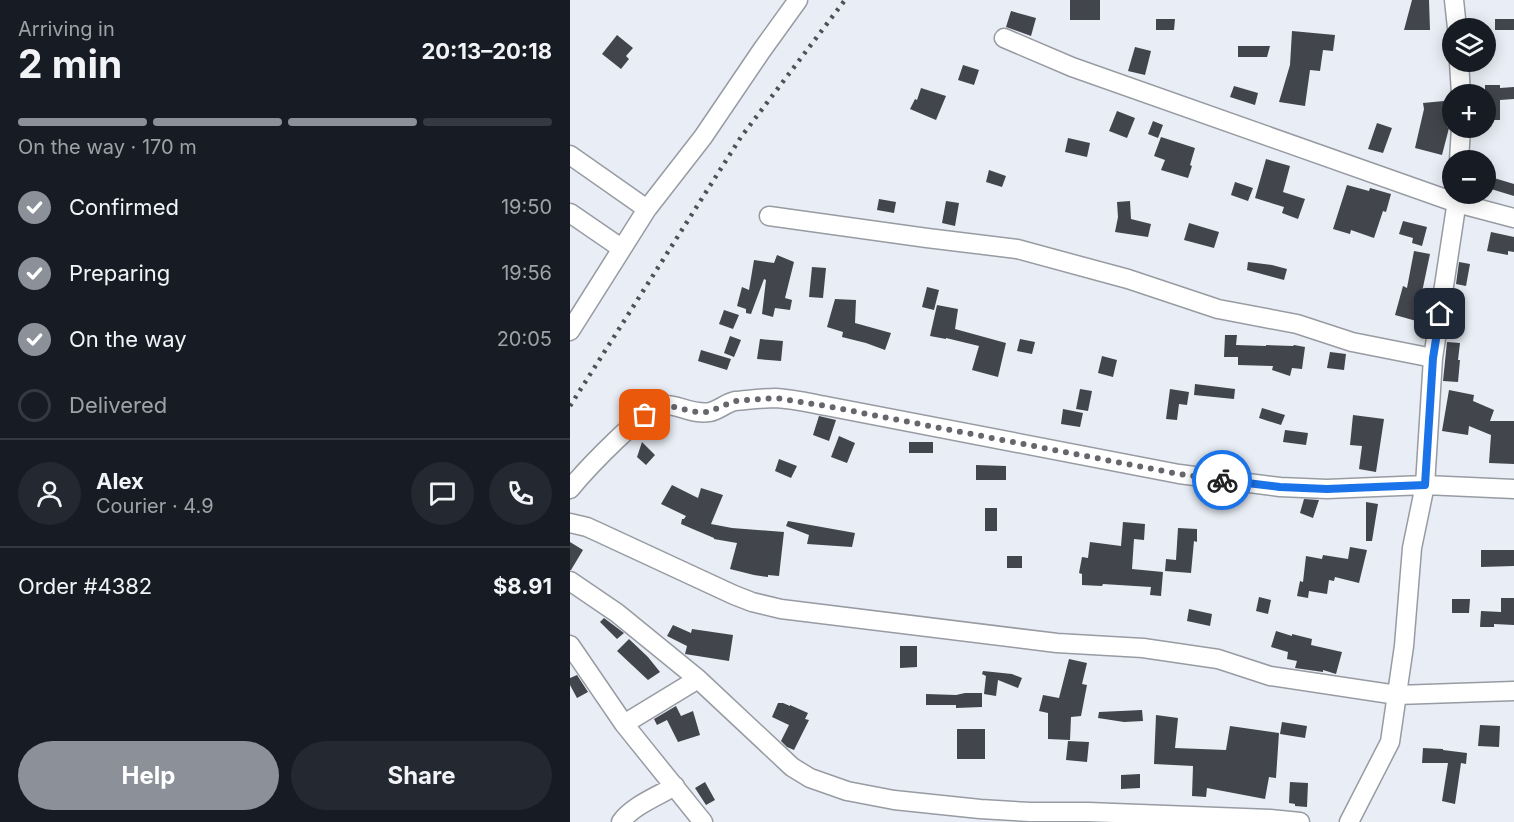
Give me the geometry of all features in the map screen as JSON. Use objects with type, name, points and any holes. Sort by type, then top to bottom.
[{"type":"street","points":[[570,331],[647,210],[703,138],[798,0]]},
{"type":"street","points":[[1454,0],[1456,18]]},
{"type":"street","points":[[1004,38],[1072,67],[1442,193]]},
{"type":"street","points":[[570,155],[647,210]]},
{"type":"street","points":[[1349,822],[1390,742],[1404,646],[1412,548],[1425,485],[1433,358],[1456,204]]},
{"type":"street","points":[[1474,204],[1514,218]]},
{"type":"street","points":[[570,213],[621,248]]},
{"type":"street","points":[[769,216],[1017,249],[1128,279],[1218,309],[1297,324],[1352,342],[1433,358]]},
{"type":"street","points":[[570,489],[583,472],[632,425],[659,405],[708,412],[735,401],[776,398],[1179,474],[1280,487],[1327,489],[1425,485],[1514,489]]},
{"type":"street","points":[[570,523],[587,527],[734,595],[781,609],[1057,643],[1143,648],[1218,659],[1270,676],[1397,695],[1514,691]]},
{"type":"street","points":[[570,581],[617,613],[698,679],[792,767],[810,778],[847,791],[894,800],[1087,817],[1270,819],[1300,822]]},
{"type":"street","points":[[570,645],[624,724],[704,822]]},
{"type":"street","points":[[624,724],[698,679]]},
{"type":"street","points":[[621,822],[633,809],[675,786]]},
{"type":"building","points":[[1070,0],[1100,0],[1100,20],[1070,20]]},
{"type":"building","points":[[1412,0],[1429,0],[1430,30],[1404,30]]},
{"type":"building","points":[[1011,11],[1036,18],[1031,36],[1006,27]]},
{"type":"building","points":[[1156,19],[1175,19],[1174,30],[1156,30]]},
{"type":"building","points":[[1496,19],[1514,19],[1514,30],[1496,30]]},
{"type":"building","points":[[1292,31],[1335,35],[1333,51],[1323,50],[1320,71],[1310,70],[1305,106],[1279,102],[1290,65]]},
{"type":"building","points":[[617,35],[633,48],[626,56],[629,59],[621,69],[602,54]]},
{"type":"building","points":[[1238,46],[1270,46],[1267,57],[1238,57]]},
{"type":"building","points":[[1135,47],[1151,51],[1145,75],[1128,71]]},
{"type":"building","points":[[963,65],[979,70],[974,85],[958,80]]},
{"type":"building","points":[[1496,85],[1500,85],[1500,88],[1514,87],[1514,99],[1500,100],[1500,120],[1496,120]]},
{"type":"building","points":[[1234,86],[1258,93],[1255,105],[1230,97]]},
{"type":"building","points":[[921,88],[946,96],[936,120],[910,109],[915,99],[917,100]]},
{"type":"building","points":[[1442,101],[1442,138],[1446,138],[1442,155],[1415,148],[1424,109],[1423,103]]},
{"type":"building","points":[[1117,111],[1135,118],[1127,138],[1109,131]]},
{"type":"building","points":[[1153,121],[1163,125],[1158,138],[1148,134]]},
{"type":"building","points":[[1377,123],[1392,128],[1383,153],[1368,149]]},
{"type":"building","points":[[1161,137],[1195,148],[1188,178],[1161,170],[1165,160],[1154,156]]},
{"type":"building","points":[[1068,138],[1090,143],[1087,157],[1065,152]]},
{"type":"building","points":[[1266,159],[1290,166],[1283,192],[1305,199],[1298,219],[1282,213],[1284,207],[1255,198]]},
{"type":"building","points":[[989,170],[1006,176],[1002,187],[986,182]]},
{"type":"building","points":[[1496,179],[1514,184],[1514,196],[1496,191]]},
{"type":"building","points":[[1235,182],[1253,188],[1248,201],[1231,195]]},
{"type":"building","points":[[1347,185],[1391,194],[1386,212],[1383,211],[1374,238],[1351,230],[1350,234],[1333,229]]},
{"type":"building","points":[[879,199],[896,202],[894,213],[877,210]]},
{"type":"building","points":[[946,201],[959,203],[955,226],[942,223]]},
{"type":"building","points":[[1130,201],[1131,219],[1151,224],[1148,237],[1115,232],[1118,217],[1117,202]]},
{"type":"building","points":[[1403,221],[1427,227],[1422,246],[1412,243],[1413,238],[1399,234]]},
{"type":"building","points":[[1189,223],[1219,232],[1214,248],[1184,240]]},
{"type":"building","points":[[1491,232],[1514,237],[1514,252],[1508,251],[1508,255],[1487,251]]},
{"type":"building","points":[[1414,251],[1430,254],[1422,292],[1427,293],[1420,322],[1395,315],[1403,286],[1407,288]]},
{"type":"building","points":[[777,255],[794,262],[785,298],[792,300],[790,310],[775,308],[773,317],[762,314],[766,280],[764,279],[751,314],[746,313],[746,309],[737,306],[742,287],[749,290],[754,260],[774,263]]},
{"type":"building","points":[[1248,262],[1287,269],[1284,280],[1247,270]]},
{"type":"building","points":[[1459,262],[1470,264],[1466,286],[1456,284]]},
{"type":"building","points":[[812,267],[826,268],[823,298],[809,297]]},
{"type":"building","points":[[927,287],[939,290],[934,310],[922,307]]},
{"type":"building","points":[[835,299],[856,300],[855,323],[891,333],[885,350],[842,337],[843,332],[827,327]]},
{"type":"building","points":[[937,305],[958,309],[955,329],[1006,343],[998,377],[972,370],[979,346],[930,336]]},
{"type":"building","points":[[724,310],[739,315],[733,329],[719,324]]},
{"type":"building","points":[[1225,335],[1237,335],[1236,345],[1305,347],[1302,369],[1292,368],[1290,376],[1272,370],[1273,366],[1238,365],[1238,357],[1224,357]]},
{"type":"building","points":[[730,336],[741,340],[734,357],[724,353]]},
{"type":"building","points":[[760,339],[783,341],[781,361],[757,359]]},
{"type":"building","points":[[1020,339],[1035,342],[1032,354],[1017,351]]},
{"type":"building","points":[[1447,342],[1460,343],[1458,382],[1443,381]]},
{"type":"building","points":[[701,350],[731,359],[727,370],[698,361]]},
{"type":"building","points":[[1330,352],[1346,354],[1344,370],[1327,368]]},
{"type":"building","points":[[1102,356],[1117,360],[1113,377],[1098,373]]},
{"type":"building","points":[[1195,384],[1235,389],[1234,399],[1194,395]]},
{"type":"building","points":[[1080,389],[1092,391],[1088,411],[1076,409]]},
{"type":"building","points":[[1170,389],[1189,392],[1187,405],[1179,404],[1177,420],[1166,419]]},
{"type":"building","points":[[1449,390],[1474,395],[1473,401],[1494,410],[1490,421],[1514,421],[1514,464],[1489,463],[1491,435],[1469,426],[1468,435],[1442,431]]},
{"type":"building","points":[[1262,408],[1285,415],[1281,425],[1259,418]]},
{"type":"building","points":[[1063,409],[1083,413],[1080,427],[1061,424]]},
{"type":"building","points":[[1353,415],[1384,419],[1376,472],[1359,469],[1362,446],[1350,445]]},
{"type":"building","points":[[819,416],[836,420],[829,441],[813,435]]},
{"type":"building","points":[[1285,430],[1308,433],[1306,445],[1283,442]]},
{"type":"building","points":[[839,436],[855,443],[847,463],[831,457]]},
{"type":"building","points":[[642,442],[655,455],[646,465],[637,457]]},
{"type":"building","points":[[909,442],[933,442],[933,453],[909,453]]},
{"type":"building","points":[[779,459],[797,466],[791,478],[775,471]]},
{"type":"building","points":[[976,465],[1006,466],[1006,480],[976,480]]},
{"type":"building","points":[[672,485],[698,498],[701,488],[723,495],[711,524],[784,532],[779,576],[754,575],[730,569],[737,543],[714,539],[681,524],[682,519],[686,516],[661,504]]},
{"type":"building","points":[[1304,499],[1319,500],[1313,518],[1300,513]]},
{"type":"building","points":[[1366,502],[1378,504],[1372,541],[1366,541]]},
{"type":"building","points":[[985,508],[997,508],[997,531],[985,531]]},
{"type":"building","points":[[788,521],[855,533],[852,547],[807,544],[809,535],[786,526]]},
{"type":"building","points":[[1123,522],[1145,524],[1144,540],[1134,539],[1132,569],[1163,572],[1161,596],[1150,595],[1151,587],[1082,585],[1082,574],[1079,573],[1082,557],[1088,558],[1090,542],[1121,546]]},
{"type":"building","points":[[1178,528],[1197,529],[1191,573],[1165,571],[1166,559],[1176,560]]},
{"type":"building","points":[[570,542],[583,550],[571,570],[570,570]]},
{"type":"building","points":[[1350,547],[1367,550],[1359,583],[1335,577],[1334,581],[1329,580],[1327,594],[1309,591],[1308,598],[1297,596],[1300,581],[1303,582],[1306,556],[1322,559],[1323,555],[1348,559]]},
{"type":"building","points":[[1481,550],[1514,550],[1514,566],[1481,567]]},
{"type":"building","points":[[1007,556],[1022,556],[1022,568],[1007,568]]},
{"type":"building","points":[[1259,597],[1271,600],[1268,614],[1256,611]]},
{"type":"building","points":[[1501,598],[1514,598],[1514,625],[1494,624],[1494,627],[1480,627],[1481,611],[1501,612]]},
{"type":"building","points":[[1452,599],[1470,599],[1469,613],[1452,613]]},
{"type":"building","points":[[1189,609],[1212,614],[1210,626],[1187,621]]},
{"type":"building","points":[[604,618],[624,633],[617,639],[600,622]]},
{"type":"building","points":[[673,625],[691,633],[692,629],[733,635],[729,661],[685,654],[687,646],[667,636]]},
{"type":"building","points":[[1276,631],[1312,639],[1311,645],[1342,652],[1336,674],[1323,670],[1323,672],[1295,668],[1297,661],[1287,659],[1288,652],[1271,647]]},
{"type":"building","points":[[629,639],[660,672],[648,680],[617,651]]},
{"type":"building","points":[[900,646],[917,646],[917,667],[900,668]]},
{"type":"building","points":[[1069,659],[1087,663],[1082,684],[1087,685],[1081,716],[1071,717],[1070,740],[1048,739],[1048,713],[1039,711],[1043,695],[1059,698]]},
{"type":"building","points":[[983,671],[1012,674],[1022,678],[1018,688],[998,680],[996,696],[984,694],[986,676],[982,674]]},
{"type":"building","points":[[577,675],[588,692],[577,698],[570,685],[570,678]]},
{"type":"building","points":[[982,693],[982,707],[956,708],[956,705],[926,705],[926,694]]},
{"type":"building","points":[[778,703],[790,705],[808,713],[805,719],[809,720],[794,750],[781,741],[789,725],[772,717]]},
{"type":"building","points":[[676,706],[681,716],[693,711],[700,735],[678,742],[667,720],[657,725],[654,719]]},
{"type":"building","points":[[1142,710],[1143,721],[1124,722],[1098,718],[1099,712]]},
{"type":"building","points":[[1156,715],[1178,718],[1175,748],[1226,750],[1230,726],[1279,733],[1276,778],[1269,777],[1265,799],[1207,788],[1206,797],[1192,796],[1193,766],[1154,764]]},
{"type":"building","points":[[1282,722],[1307,726],[1305,738],[1280,734]]},
{"type":"building","points":[[1480,725],[1500,726],[1499,747],[1478,746]]},
{"type":"building","points":[[957,729],[985,729],[985,759],[957,759]]},
{"type":"building","points":[[1068,741],[1089,742],[1087,762],[1066,760]]},
{"type":"building","points":[[1423,748],[1467,753],[1466,764],[1461,763],[1455,804],[1442,801],[1448,763],[1422,763]]},
{"type":"building","points":[[1140,774],[1140,788],[1121,789],[1121,775]]},
{"type":"building","points":[[705,782],[715,800],[706,805],[695,788]]},
{"type":"building","points":[[1290,782],[1308,783],[1307,807],[1289,803]]},
{"type":"railway","points":[[570,406],[741,137],[845,0]]},
{"type":"way so far","points":[[645,415],[659,405],[708,412],[735,401],[776,398],[1179,474],[1222,480]]},
{"type":"route","points":[[1222,480],[1280,487],[1327,489],[1425,485],[1433,358],[1440,314]]}]
